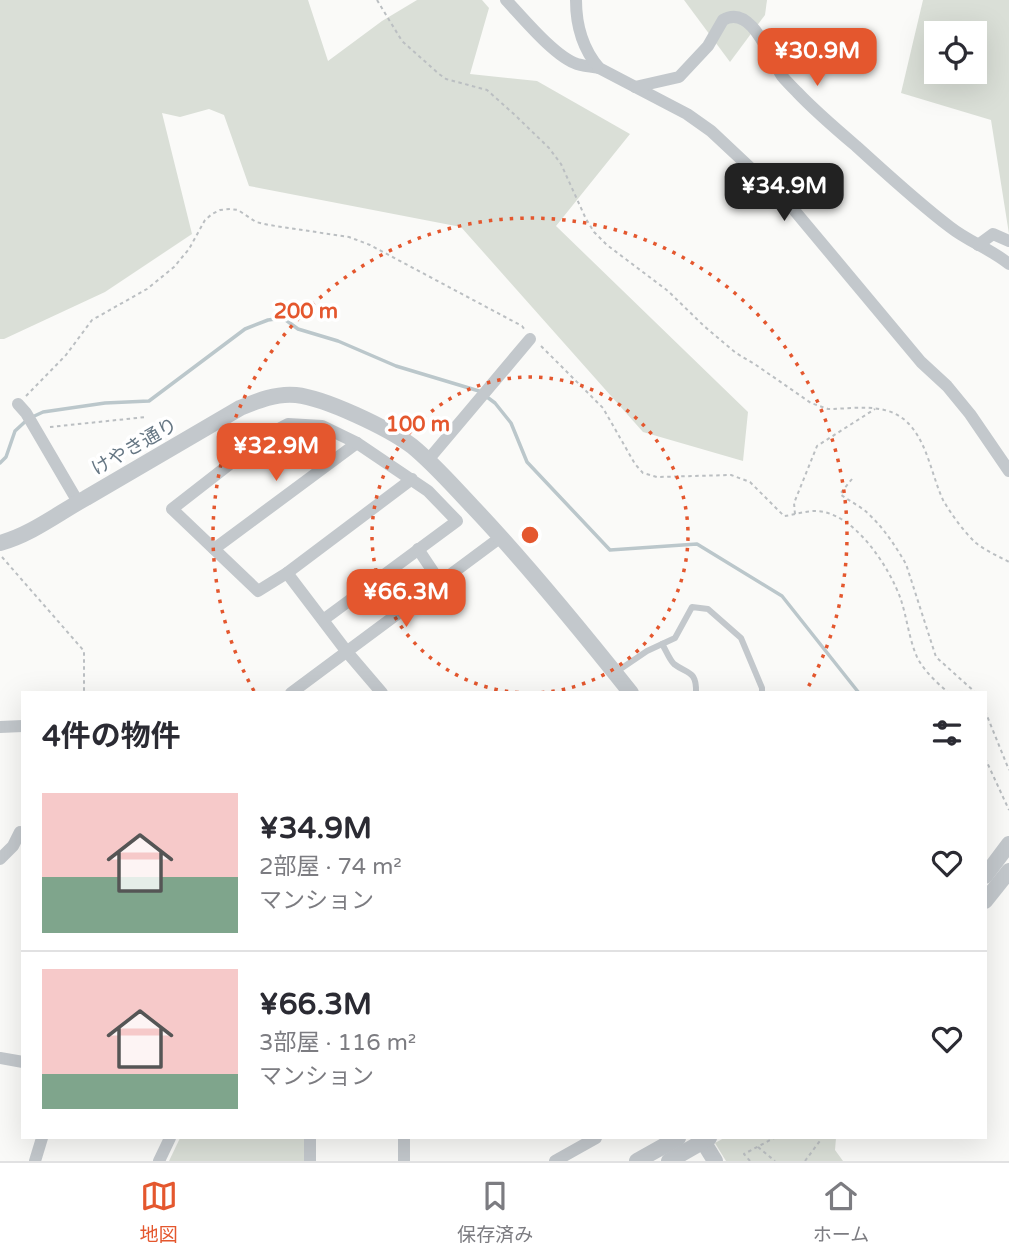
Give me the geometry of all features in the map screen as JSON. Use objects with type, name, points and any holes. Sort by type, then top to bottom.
[{"type":"street","points":[[506,0],[564,57],[575,64],[599,68],[687,114],[711,131],[789,204],[921,362],[970,414],[1009,471]]},
{"type":"street","points":[[576,0],[580,35],[599,68]]},
{"type":"street","points":[[635,87],[679,77],[708,46],[723,20],[735,16],[741,18],[756,30],[782,75],[797,93],[951,228],[1009,264]]},
{"type":"street","points":[[978,245],[993,234],[1009,241]]},
{"type":"street","points":[[428,460],[530,339]]},
{"type":"street","name":"けやき通り","points":[[0,542],[36,529],[240,408],[269,397],[310,397],[364,419],[410,444],[428,460],[501,537],[629,691]]},
{"type":"street","points":[[22,409],[78,502]]},
{"type":"street","points":[[323,620],[457,521],[428,491],[412,479],[357,443],[322,426],[288,424],[267,435],[172,509],[258,591],[287,573],[412,479]]},
{"type":"street","points":[[214,549],[357,443]]},
{"type":"street","points":[[294,691],[501,537]]},
{"type":"street","points":[[418,549],[440,582]]},
{"type":"street","points":[[287,573],[380,691]]},
{"type":"street","points":[[0,727],[21,726]]},
{"type":"street","points":[[0,859],[13,846],[20,832]]},
{"type":"street","points":[[987,873],[1009,844]]},
{"type":"street","points":[[987,898],[1009,871]]},
{"type":"street","points":[[0,1058],[21,1062]]},
{"type":"street","points":[[35,1161],[42,1139]]},
{"type":"street","points":[[159,1161],[170,1139]]},
{"type":"street","points":[[310,1139],[310,1161]]},
{"type":"street","points":[[404,1139],[404,1161]]},
{"type":"street","points":[[555,1161],[594,1139]]},
{"type":"street","points":[[638,1161],[676,1139]]},
{"type":"street","points":[[669,1161],[705,1139],[715,1161]]},
{"type":"lane","points":[[615,673],[675,638],[692,607],[708,609],[741,638],[762,691]]},
{"type":"lane","points":[[662,644],[673,663],[689,671],[696,691]]},
{"type":"path","points":[[377,0],[402,41],[439,74],[446,79],[486,90],[549,148],[561,164],[594,232],[668,291],[704,327],[736,353],[820,407],[876,408],[891,411],[904,419],[927,452],[943,499],[952,513],[977,543],[1009,562]]},
{"type":"path","points":[[22,409],[92,320],[147,289],[174,267],[189,249],[205,220],[212,214],[220,210],[238,210],[256,222],[268,225],[349,237],[370,245],[522,326],[530,339],[540,344],[603,408],[643,473],[657,477],[730,475],[750,482],[784,516],[817,511],[832,514],[846,522],[862,536],[891,575],[901,599],[917,657],[947,691]]},
{"type":"path","points":[[795,515],[794,503],[817,446],[876,408]]},
{"type":"path","points":[[35,429],[146,417]]},
{"type":"path","points":[[852,479],[840,494],[864,511],[900,553],[936,657],[974,691]]},
{"type":"path","points":[[0,553],[84,651],[84,691]]},
{"type":"path","points":[[987,716],[1009,769]]},
{"type":"path","points":[[987,762],[1009,810]]},
{"type":"path","points":[[750,1161],[744,1154],[772,1139]]},
{"type":"path","points":[[805,1161],[821,1139]]},
{"type":"path","points":[[758,1147],[775,1161]]},
{"type":"shaded area","points":[[0,0],[308,0],[328,61],[382,21],[417,0],[482,0],[489,8],[470,74],[537,81],[630,134],[556,226],[748,412],[743,461],[643,432],[461,227],[249,186],[224,115],[209,109],[180,117],[162,113],[192,234],[105,292],[0,339]]},
{"type":"shaded area","points":[[684,0],[767,0],[765,15],[730,62]]},
{"type":"shaded area","points":[[923,0],[1009,0],[1009,234],[991,120],[901,93]]},
{"type":"shaded area","points":[[180,1139],[304,1139],[304,1161],[169,1161]]},
{"type":"shaded area","points":[[722,1139],[836,1139],[835,1150],[843,1161],[726,1161],[715,1143]]},
{"type":"waterway","points":[[0,463],[6,457],[15,431],[28,419],[43,412],[105,403],[149,401],[245,329],[268,320],[283,318],[298,329],[338,341],[396,366],[479,391],[495,403],[511,423],[527,462],[610,550],[697,544],[782,596],[857,691]]}]
